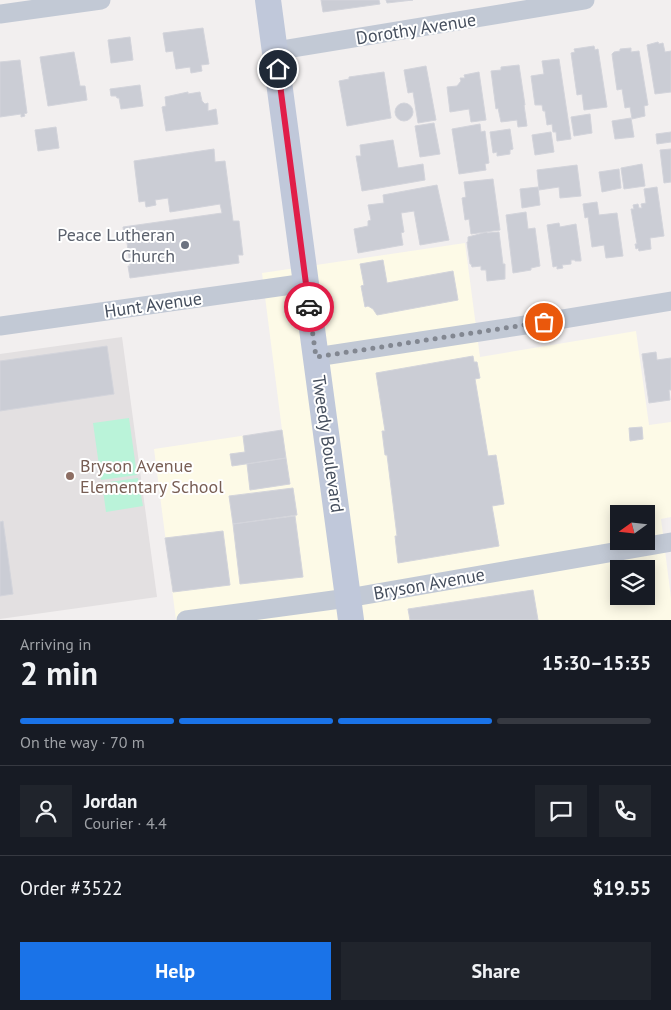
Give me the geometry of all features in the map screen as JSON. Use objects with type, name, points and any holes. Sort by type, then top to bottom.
[{"type":"main road","name":"Tweedy Boulevard","points":[[268,0],[350,609]]},
{"type":"street","points":[[0,14],[101,0]]},
{"type":"street","name":"Dorothy Avenue","points":[[275,51],[585,0]]},
{"type":"street","name":"Hunt Avenue","points":[[0,326],[306,283]]},
{"type":"street","points":[[316,357],[671,301]]},
{"type":"street","name":"Bryson Avenue","points":[[186,620],[350,609],[671,542]]},
{"type":"shaded area","points":[[465,243],[480,357],[636,331],[649,425],[671,422],[671,517],[661,519],[671,598],[671,620],[176,620],[154,449],[282,430],[262,273]]},
{"type":"shaded area","name":"Bryson Avenue Elementary School","points":[[122,337],[157,597],[0,619],[0,354]]},
{"type":"green space","points":[[129,418],[137,475],[101,480],[93,423]]},
{"type":"green space","points":[[138,478],[143,506],[106,512],[102,483]]},
{"type":"building","points":[[321,0],[379,0],[380,4],[323,12]]},
{"type":"building","points":[[386,0],[413,0],[387,3]]},
{"type":"building","points":[[203,28],[209,64],[201,65],[202,71],[191,73],[190,67],[176,69],[173,51],[166,52],[163,33]]},
{"type":"building","points":[[130,37],[133,60],[111,63],[108,40]]},
{"type":"building","points":[[658,42],[659,44],[663,43],[665,52],[671,51],[671,92],[655,94],[647,45]]},
{"type":"building","points":[[594,46],[595,50],[598,49],[607,107],[584,110],[582,94],[577,95],[571,53],[575,52],[574,49]]},
{"type":"building","points":[[631,48],[631,52],[639,51],[648,105],[644,106],[645,116],[632,119],[630,107],[625,108],[622,89],[617,90],[612,54],[620,51],[620,49]]},
{"type":"building","points":[[74,52],[80,86],[85,86],[87,100],[48,106],[40,57]]},
{"type":"building","points":[[559,59],[571,139],[557,141],[556,132],[553,132],[552,124],[547,125],[542,105],[535,105],[531,76],[544,74],[542,61]]},
{"type":"building","points":[[20,60],[27,113],[21,117],[21,114],[0,117],[0,62]]},
{"type":"building","points":[[519,65],[527,126],[518,127],[517,120],[501,122],[498,108],[496,109],[491,71],[501,70],[501,67]]},
{"type":"building","points":[[426,66],[436,120],[418,123],[413,92],[408,93],[404,70]]},
{"type":"building","points":[[384,72],[391,118],[347,126],[339,81],[349,79],[349,77]]},
{"type":"building","points":[[479,72],[486,120],[471,122],[469,109],[450,112],[447,87],[457,86],[461,81],[460,78],[465,78],[464,75]]},
{"type":"building","points":[[140,85],[143,106],[121,109],[119,98],[111,96],[110,89]]},
{"type":"building","points":[[188,92],[188,94],[200,92],[202,101],[205,104],[208,103],[208,111],[216,109],[218,124],[166,131],[162,107],[166,106],[165,97]]},
{"type":"building","points":[[404,103],[410,106],[413,112],[410,118],[404,121],[398,118],[395,112],[398,106]]},
{"type":"building","points":[[590,114],[592,133],[574,136],[571,117]]},
{"type":"building","points":[[631,118],[634,137],[615,139],[612,121]]},
{"type":"building","points":[[434,123],[440,154],[420,157],[415,126]]},
{"type":"building","points":[[480,124],[481,132],[485,131],[489,163],[485,164],[486,170],[459,174],[452,129]]},
{"type":"building","points":[[56,127],[59,148],[38,151],[35,130]]},
{"type":"building","points":[[510,129],[513,149],[510,150],[510,154],[497,156],[497,152],[493,153],[490,132]]},
{"type":"building","points":[[551,132],[554,152],[535,155],[532,135]]},
{"type":"building","points":[[671,132],[671,142],[657,144],[656,134]]},
{"type":"building","points":[[393,140],[398,168],[423,164],[425,180],[362,191],[356,156],[361,156],[360,145]]},
{"type":"building","points":[[214,149],[215,162],[225,161],[233,221],[239,221],[243,255],[238,255],[239,263],[130,278],[126,235],[124,235],[123,227],[222,213],[220,204],[170,212],[168,198],[155,200],[156,205],[146,207],[145,201],[139,202],[134,161]]},
{"type":"building","points":[[671,149],[671,182],[664,183],[660,150]]},
{"type":"building","points":[[642,164],[645,186],[624,189],[621,168]]},
{"type":"building","points":[[577,165],[581,196],[560,198],[559,187],[539,190],[537,170]]},
{"type":"building","points":[[619,169],[621,188],[602,192],[599,172]]},
{"type":"building","points":[[493,179],[500,230],[471,234],[469,219],[465,220],[462,198],[466,197],[464,182]]},
{"type":"building","points":[[437,185],[449,240],[420,245],[414,211],[401,213],[404,232],[401,233],[403,245],[358,253],[354,229],[368,226],[368,221],[371,220],[368,205],[384,203],[383,195]]},
{"type":"building","points":[[538,187],[540,205],[522,208],[520,189]]},
{"type":"building","points":[[657,187],[664,236],[650,238],[651,249],[639,251],[638,248],[636,249],[635,244],[637,244],[631,209],[634,209],[633,205],[638,204],[639,208],[642,208],[641,204],[646,203],[644,189]]},
{"type":"building","points":[[597,202],[599,215],[617,213],[623,256],[606,258],[604,245],[592,247],[588,217],[585,218],[583,204]]},
{"type":"building","points":[[526,212],[528,229],[535,228],[540,266],[531,268],[531,270],[513,273],[506,215]]},
{"type":"building","points":[[559,223],[560,227],[576,224],[581,261],[571,260],[571,264],[562,265],[563,268],[557,269],[557,266],[553,267],[547,225]]},
{"type":"building","points":[[487,232],[499,232],[503,264],[505,264],[505,279],[487,281],[486,270],[481,270],[481,266],[472,267],[470,264],[468,237]]},
{"type":"building","points":[[383,260],[387,283],[453,271],[458,300],[377,315],[373,309],[368,306],[365,307],[361,286],[364,285],[360,264]]},
{"type":"building","points":[[107,346],[114,394],[0,411],[0,361]]},
{"type":"building","points":[[656,352],[657,360],[671,358],[670,400],[649,403],[642,354]]},
{"type":"building","points":[[473,356],[474,362],[477,362],[480,378],[475,379],[488,456],[496,455],[504,504],[492,506],[499,546],[398,563],[395,536],[397,536],[387,455],[385,455],[382,431],[385,431],[376,373]]},
{"type":"building","points":[[642,427],[643,439],[630,441],[629,428]]},
{"type":"building","points":[[282,430],[286,458],[232,466],[230,454],[245,452],[243,436]]},
{"type":"building","points":[[286,458],[290,484],[250,490],[247,464]]},
{"type":"building","points":[[293,488],[297,515],[233,524],[229,496]]},
{"type":"building","points":[[295,516],[303,577],[240,584],[233,524]]},
{"type":"building","points":[[3,521],[13,594],[0,596],[0,522]]},
{"type":"building","points":[[223,531],[230,585],[173,592],[165,538]]},
{"type":"building","points":[[533,590],[538,620],[410,620],[408,609]]},
{"type":"way so far","points":[[309,307],[316,357],[544,322]]},
{"type":"place","name":"Peace Lutheran Church","points":[[185,245]]},
{"type":"place","name":"Bryson Avenue Elementary School","points":[[70,476]]},
{"type":"route","points":[[278,69],[309,307]]}]
